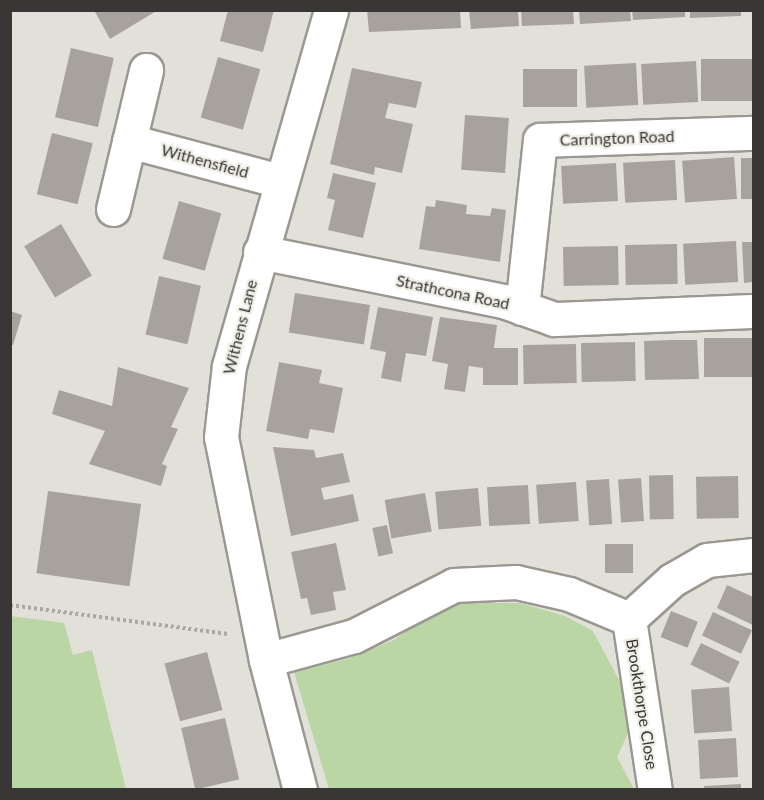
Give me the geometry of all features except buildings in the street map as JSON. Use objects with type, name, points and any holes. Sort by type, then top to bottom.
[{"type":"street","name":"Withens Lane","points":[[300,789],[263,649],[221,437],[229,366],[280,181],[331,10]]},
{"type":"street","points":[[113,209],[146,70]]},
{"type":"street","name":"Carrington Road","points":[[522,308],[540,140],[753,133]]},
{"type":"street","name":"Withensfield","points":[[129,141],[280,181]]},
{"type":"street","name":"Strathcona Road","points":[[260,252],[522,308],[554,320],[753,311]]},
{"type":"street","name":"Brookthorpe Close","points":[[629,619],[672,580],[707,560],[753,555]]},
{"type":"street","name":"Brookthorpe Close","points":[[263,649],[354,636],[454,585],[516,582],[629,619]]},
{"type":"street","name":"Brookthorpe Close","points":[[629,619],[655,789]]},
{"type":"path","points":[[10,605],[263,649]]},
{"type":"green space","points":[[446,603],[520,603],[565,616],[593,631],[625,691],[630,729],[617,757],[634,789],[329,789],[294,672],[348,659],[394,640]]},
{"type":"green space","points":[[11,616],[64,623],[73,655],[92,650],[126,789],[11,789]]}]
